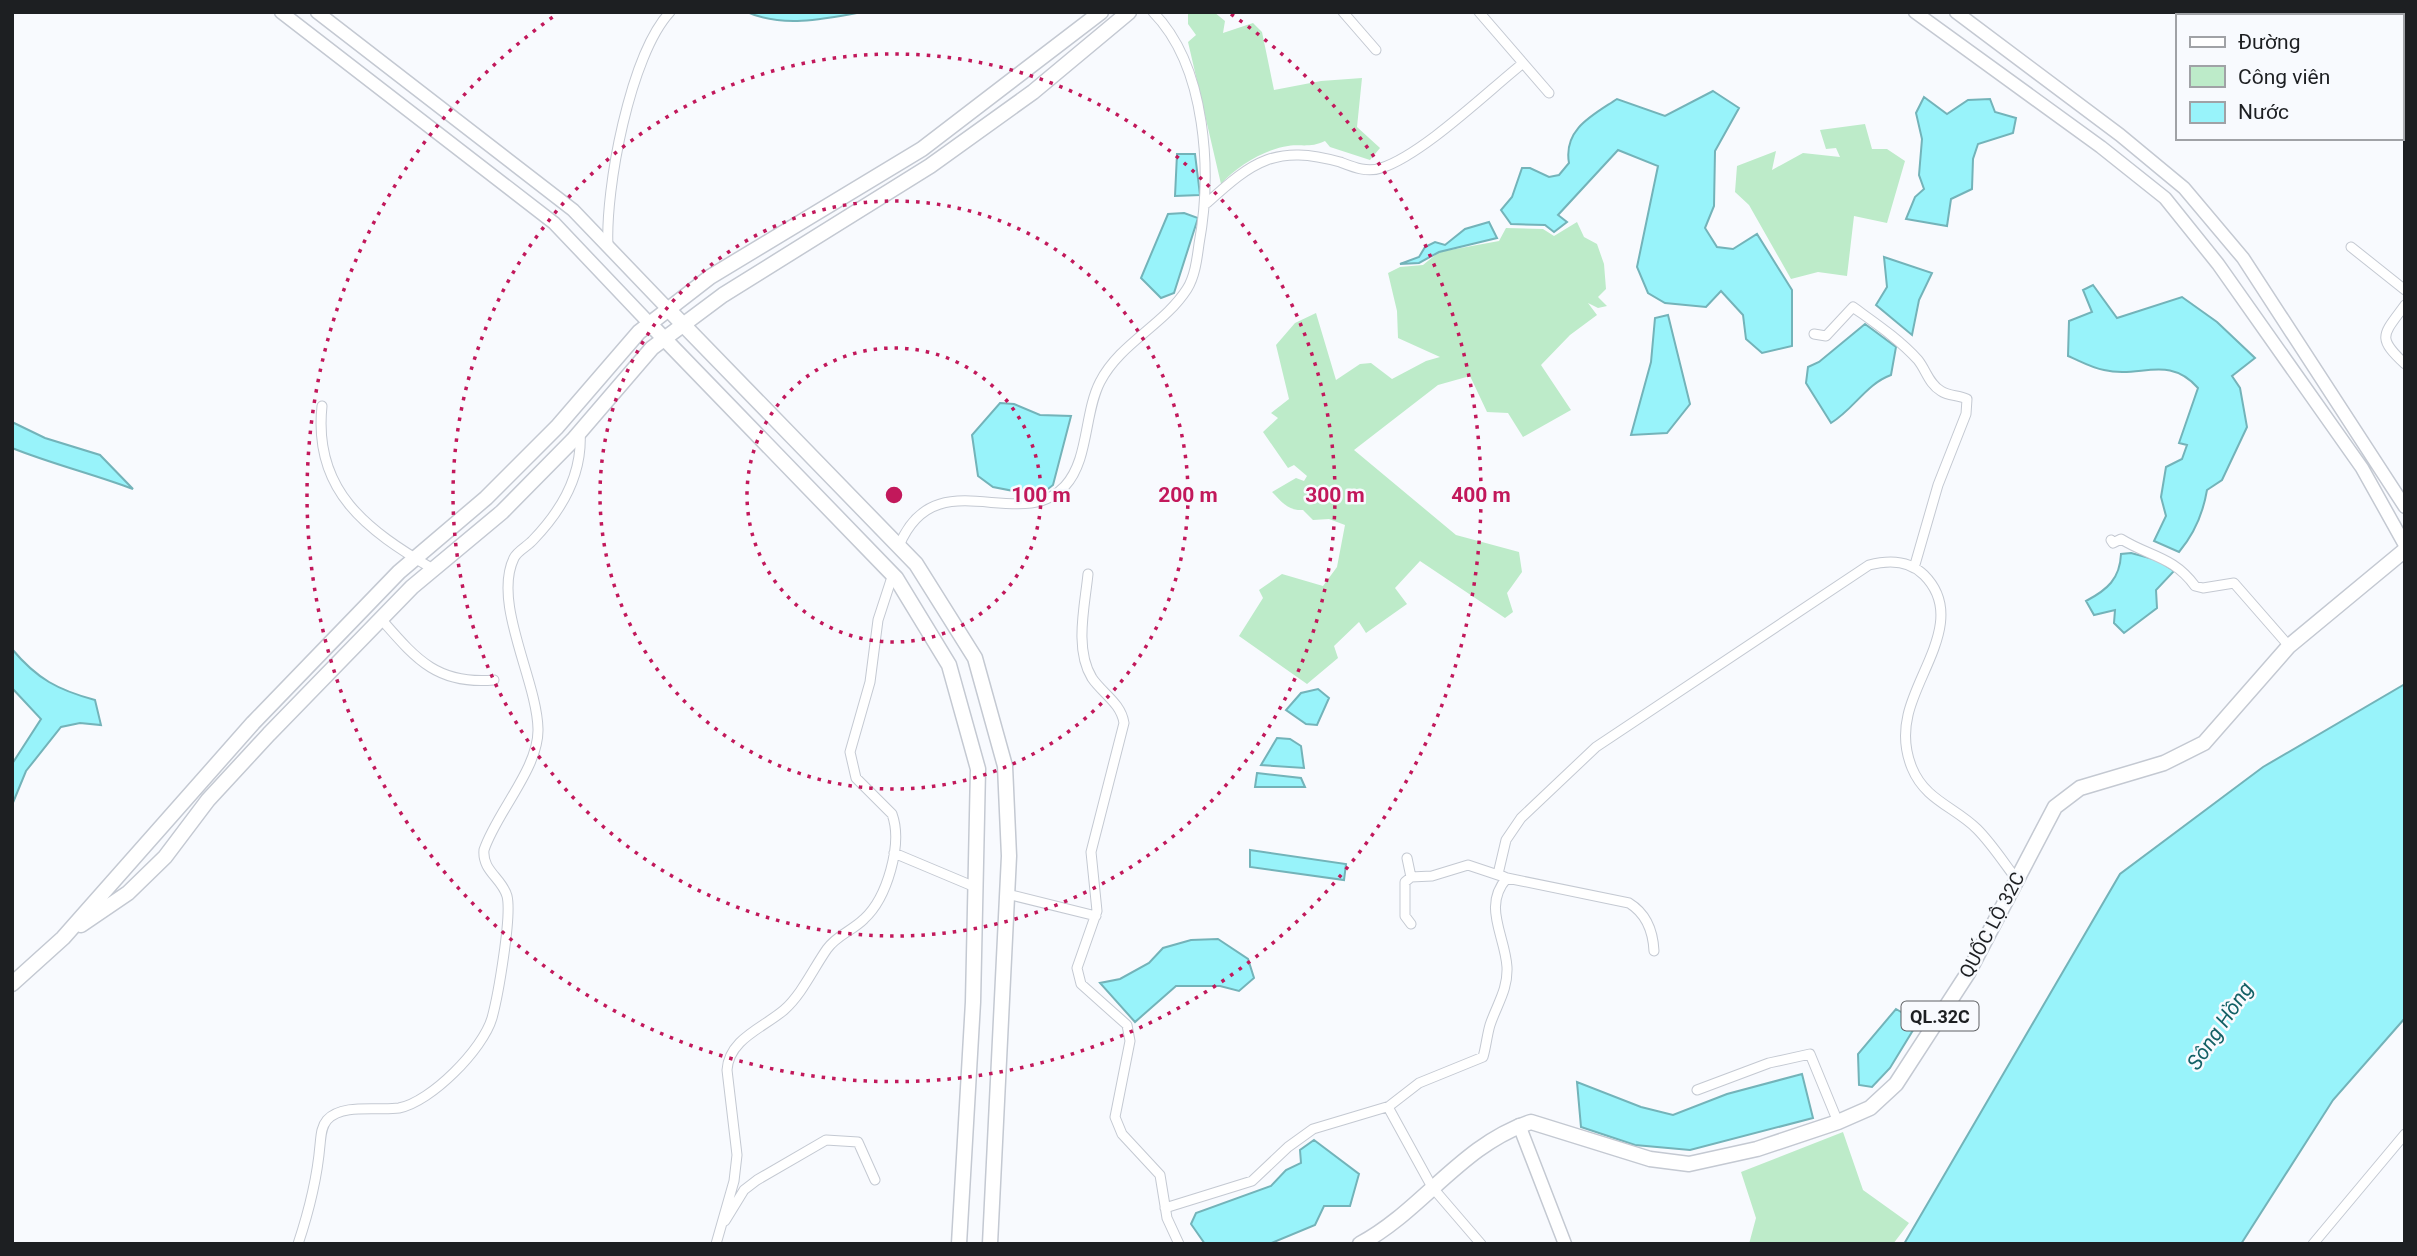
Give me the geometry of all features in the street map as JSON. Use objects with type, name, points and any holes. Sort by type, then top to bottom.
[{"type":"main road","points":[[317,12],[573,211],[916,564],[975,658],[1005,766],[1009,856],[990,1244]]},
{"type":"main road","points":[[12,984],[63,938],[253,723],[399,572],[495,489],[650,324],[710,278],[922,149],[1101,12]]},
{"type":"main road","points":[[63,938],[128,892],[165,858],[208,800],[381,619],[433,569],[502,512],[580,431],[652,348],[723,295],[930,166],[1033,92],[1129,12]]},
{"type":"main road","points":[[1915,12],[2165,198],[2218,264],[2362,468],[2405,548]]},
{"type":"main road","points":[[1956,12],[2120,135],[2184,188],[2243,258],[2405,507]]},
{"type":"main road","points":[[287,14],[554,223],[893,575],[949,665],[978,769],[972,1002],[959,1244]]},
{"type":"main road","points":[[1975,55],[1992,38]]},
{"type":"main road","name":"QUỐC LỘ 32C","points":[[1519,1125],[1531,1122],[1650,1159],[1689,1164],[1757,1149],[1838,1122],[1870,1108],[1896,1084],[1988,938],[2051,812],[2060,802],[2080,788],[2193,751],[2224,722],[2289,646],[2405,548]]},
{"type":"main road","points":[[1360,1244],[1385,1228],[1486,1143],[1519,1125],[1565,1244]]},
{"type":"street","points":[[608,247],[613,169],[625,117],[656,30],[670,12]]},
{"type":"street","points":[[899,546],[907,529],[921,515],[945,502],[973,499],[1034,503],[1047,499],[1065,486],[1076,467],[1091,407],[1108,369],[1179,299],[1191,281],[1207,203],[1202,128],[1178,48],[1153,12]]},
{"type":"street","points":[[1343,12],[1376,50]]},
{"type":"street","points":[[1479,12],[1549,93]]},
{"type":"street","points":[[1207,203],[1250,166],[1275,156],[1309,155],[1368,171],[1389,165],[1441,131],[1522,64]]},
{"type":"street","points":[[2351,247],[2405,290]]},
{"type":"street","points":[[2405,305],[2385,333],[2384,339],[2386,346],[2405,364]]},
{"type":"street","points":[[1814,334],[1826,336],[1853,307],[1896,339],[1919,362],[1932,385],[1943,393],[1967,399],[1966,414],[1938,485],[1914,568]]},
{"type":"street","points":[[322,406],[319,432],[323,457],[346,503],[383,537],[433,569]]},
{"type":"street","points":[[298,1244],[313,1197],[321,1130],[327,1120],[338,1112],[400,1108],[427,1097],[473,1052],[492,1016],[509,906],[502,885],[485,864],[484,850],[534,751],[538,731],[525,660],[509,611],[509,581],[514,557],[533,540],[574,481],[581,450],[580,431]]},
{"type":"street","points":[[2111,540],[2113,543],[2121,539],[2142,552],[2163,556],[2184,571],[2195,586],[2203,588],[2234,583],[2289,646]]},
{"type":"street","points":[[1507,878],[1498,874],[1502,852],[1521,818],[1597,747],[1869,565],[1895,561],[1914,568],[1932,584],[1941,610],[1932,658],[1908,715],[1906,741],[1912,767],[1930,795],[1978,831],[2017,880]]},
{"type":"street","points":[[1088,573],[1083,621],[1085,661],[1093,680],[1119,708],[1124,723],[1091,852],[1098,901],[1096,916],[1077,968],[1077,976],[1081,984],[1127,1025],[1130,1041],[1115,1117],[1122,1134],[1160,1175],[1165,1208],[1180,1244]]},
{"type":"street","points":[[716,1244],[734,1181],[737,1155],[727,1070],[729,1056],[737,1044],[788,1006],[832,944],[871,912],[880,897],[894,853],[892,814],[856,778],[850,752],[870,682],[878,620],[893,575]]},
{"type":"street","points":[[381,619],[426,666],[460,679],[494,680]]},
{"type":"street","points":[[894,853],[975,887]]},
{"type":"street","points":[[1407,858],[1411,877]]},
{"type":"street","points":[[1411,924],[1405,916],[1405,882],[1411,877],[1432,877],[1468,865],[1507,878],[1629,903],[1639,909],[1647,921],[1654,951]]},
{"type":"street","points":[[1165,1208],[1252,1181],[1288,1146],[1313,1129],[1390,1106],[1419,1083],[1483,1057],[1489,1027],[1506,988],[1507,965],[1495,913],[1496,890],[1507,878]]},
{"type":"street","points":[[1006,894],[1096,916]]},
{"type":"street","points":[[1697,1090],[1769,1063],[1810,1054],[1838,1122]]},
{"type":"street","points":[[1390,1106],[1399,1132],[1432,1187],[1481,1244]]},
{"type":"street","points":[[2313,1244],[2405,1135]]},
{"type":"street","points":[[721,1226],[744,1190],[826,1140],[858,1142],[875,1180]]},
{"type":"green space","points":[[1188,12],[1214,12],[1225,21],[1223,33],[1253,23],[1262,32],[1274,90],[1321,81],[1362,78],[1357,127],[1380,148],[1370,160],[1330,147],[1325,141],[1279,148],[1252,160],[1221,184],[1188,42],[1196,35],[1188,24]]},
{"type":"green space","points":[[1865,124],[1872,149],[1887,149],[1905,161],[1887,223],[1854,216],[1847,276],[1818,272],[1791,279],[1749,205],[1735,192],[1737,166],[1776,151],[1772,170],[1803,153],[1840,157],[1836,148],[1826,149],[1820,130]]},
{"type":"green space","points":[[1577,222],[1584,237],[1597,244],[1604,264],[1606,289],[1598,297],[1607,306],[1598,308],[1588,303],[1597,315],[1570,335],[1541,365],[1571,410],[1523,437],[1508,413],[1487,412],[1470,376],[1438,385],[1354,450],[1456,535],[1519,552],[1522,572],[1507,593],[1513,612],[1505,618],[1420,561],[1395,588],[1407,604],[1366,633],[1359,622],[1334,646],[1338,658],[1307,684],[1239,636],[1263,598],[1259,590],[1282,574],[1323,586],[1337,567],[1345,525],[1329,519],[1313,520],[1303,510],[1286,505],[1272,492],[1296,478],[1304,481],[1307,476],[1294,465],[1288,468],[1263,432],[1278,418],[1271,413],[1289,399],[1276,345],[1295,323],[1316,313],[1336,380],[1360,364],[1371,363],[1392,379],[1426,361],[1440,357],[1398,338],[1397,311],[1388,273],[1400,267],[1423,265],[1439,252],[1499,241],[1506,228],[1543,229],[1554,236]]},
{"type":"green space","points":[[1843,1132],[1863,1190],[1909,1223],[1893,1244],[1749,1244],[1756,1218],[1741,1172]]},
{"type":"water","points":[[747,12],[862,12],[789,21],[760,17]]},
{"type":"water","points":[[1713,91],[1739,108],[1715,151],[1714,206],[1705,228],[1717,247],[1733,249],[1757,234],[1792,290],[1792,346],[1762,353],[1746,339],[1743,315],[1721,291],[1706,307],[1665,303],[1648,293],[1637,267],[1658,166],[1618,150],[1558,215],[1567,222],[1554,232],[1545,225],[1511,224],[1501,210],[1512,197],[1522,168],[1530,168],[1549,177],[1559,175],[1569,163],[1568,151],[1575,132],[1590,117],[1617,99],[1665,116]]},
{"type":"water","points":[[1924,97],[1947,114],[1968,100],[1990,99],[1995,112],[2016,118],[2013,133],[1978,144],[1973,159],[1972,189],[1951,199],[1947,226],[1906,219],[1915,197],[1924,189],[1919,175],[1922,139],[1916,113]]},
{"type":"water","points":[[1177,154],[1195,154],[1200,195],[1175,196]]},
{"type":"water","points":[[1184,213],[1198,218],[1174,293],[1161,298],[1141,278],[1168,214]]},
{"type":"water","points":[[1489,222],[1497,238],[1439,252],[1419,263],[1400,264],[1419,257],[1425,247],[1435,242],[1445,245],[1465,229]]},
{"type":"water","points":[[1884,257],[1932,273],[1919,300],[1912,335],[1876,305],[1887,287]]},
{"type":"water","points":[[2093,285],[2117,318],[2182,297],[2217,322],[2255,358],[2232,376],[2240,388],[2247,427],[2222,480],[2207,490],[2197,523],[2179,552],[2154,541],[2166,516],[2161,497],[2166,467],[2182,459],[2187,445],[2179,443],[2198,388],[2176,372],[2117,372],[2090,366],[2068,356],[2069,321],[2092,312],[2083,290]]},
{"type":"water","points":[[1668,315],[1690,404],[1667,433],[1631,435],[1651,362],[1655,318]]},
{"type":"water","points":[[1865,324],[1896,347],[1891,375],[1874,384],[1831,423],[1806,383],[1808,367],[1819,362]]},
{"type":"water","points":[[1000,403],[1014,404],[1040,415],[1071,416],[1053,485],[1039,496],[993,487],[978,476],[972,435]]},
{"type":"water","points":[[12,422],[45,438],[100,455],[133,489],[12,448]]},
{"type":"water","points":[[2131,553],[2157,560],[2174,571],[2156,590],[2157,608],[2124,633],[2114,623],[2115,610],[2094,615],[2086,601],[2111,583],[2118,570],[2121,554]]},
{"type":"water","points":[[12,649],[39,676],[70,692],[95,700],[101,725],[80,723],[61,727],[26,771],[12,805],[12,764],[41,719],[12,688]]},
{"type":"water","name":"Sông Hồng","points":[[2405,684],[2405,1018],[2333,1100],[2241,1244],[1904,1244],[2120,874],[2263,767]]},
{"type":"water","points":[[1318,689],[1329,698],[1317,725],[1306,724],[1286,710],[1301,693]]},
{"type":"water","points":[[1277,738],[1290,739],[1301,746],[1304,768],[1261,765]]},
{"type":"water","points":[[1257,773],[1301,778],[1305,787],[1255,787]]},
{"type":"water","points":[[1250,850],[1346,864],[1344,880],[1250,867]]},
{"type":"water","points":[[1218,939],[1248,959],[1254,978],[1239,991],[1220,986],[1176,986],[1135,1022],[1100,983],[1120,979],[1149,963],[1163,948],[1191,940]]},
{"type":"water","points":[[1896,1009],[1918,1022],[1890,1068],[1872,1087],[1859,1085],[1858,1054]]},
{"type":"water","points":[[1802,1074],[1813,1118],[1690,1150],[1635,1145],[1581,1127],[1577,1082],[1641,1107],[1673,1115],[1727,1094]]},
{"type":"water","points":[[1314,1140],[1359,1174],[1350,1206],[1324,1206],[1315,1225],[1269,1244],[1205,1244],[1191,1224],[1196,1213],[1271,1186],[1286,1170],[1301,1163],[1300,1150]]}]
